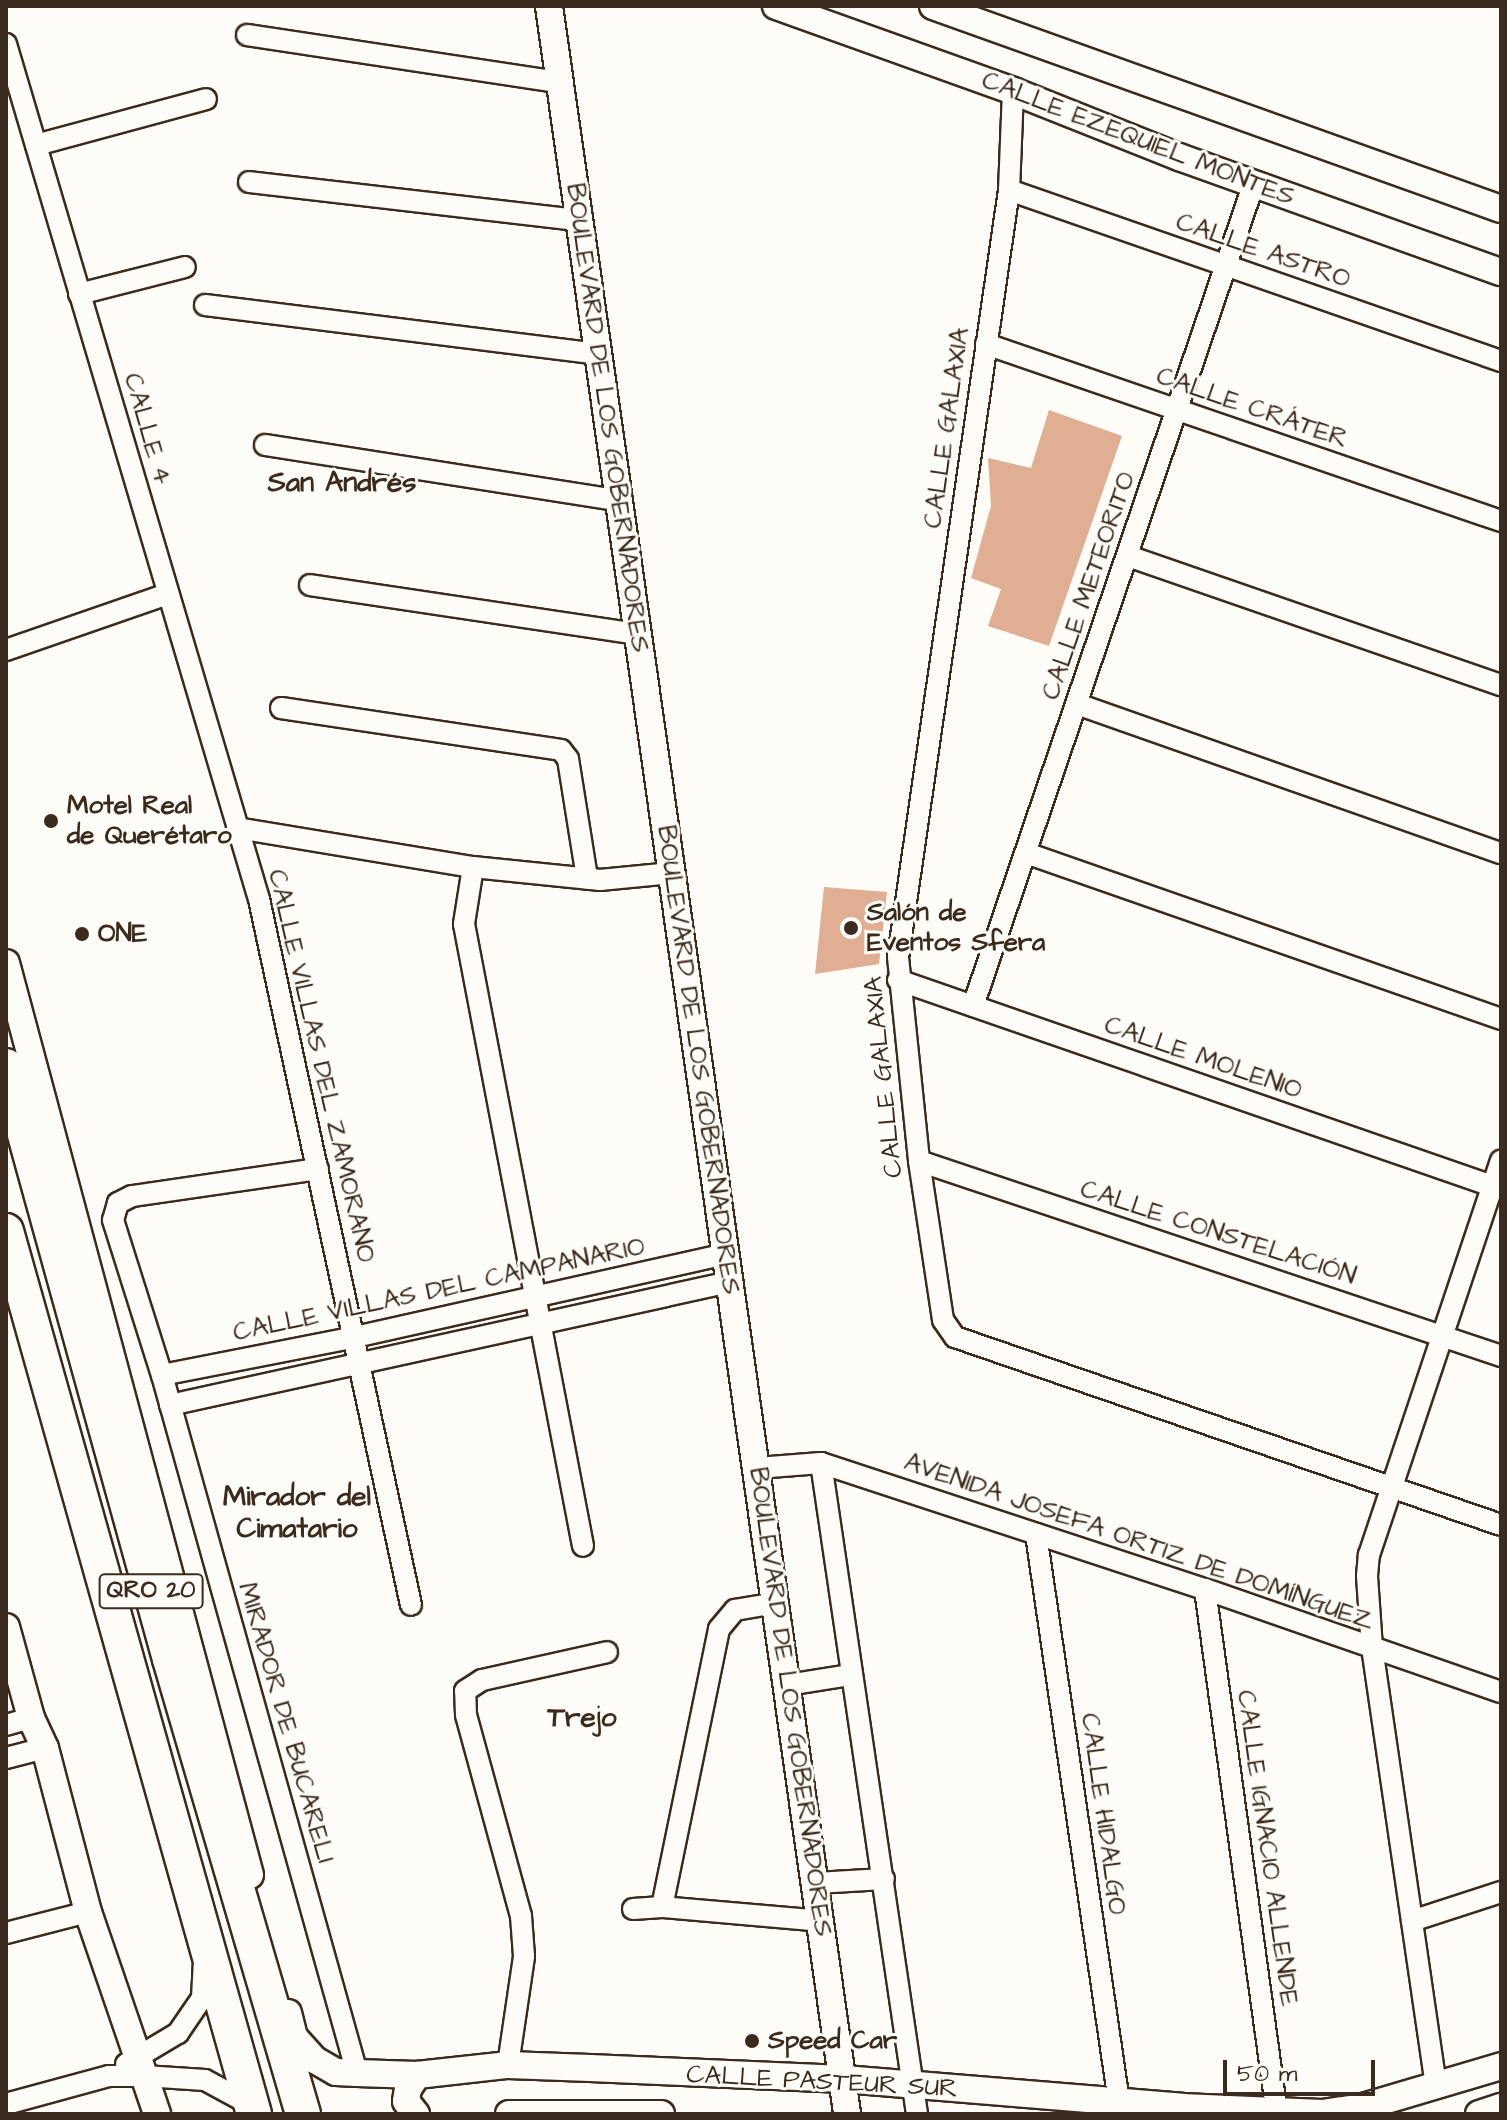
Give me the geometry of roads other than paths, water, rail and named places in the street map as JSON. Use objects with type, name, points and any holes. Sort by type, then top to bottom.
[{"type":"highway","name":"QRO 20","points":[[6,1066],[170,1659],[303,2114]]},
{"type":"highway","name":"QRO 20","points":[[6,1231],[252,2110]]},
{"type":"highway","points":[[146,1490],[170,1659]]},
{"type":"main road","name":"BOULEVARD DE LOS GOBERNADORES","points":[[549,6],[847,2114]]},
{"type":"main road","name":"CALLE EZEQUIEL MONTES","points":[[776,6],[1501,272]]},
{"type":"main road","name":"CALLE EZEQUIEL MONTES","points":[[933,6],[1501,209]]},
{"type":"main road","points":[[6,963],[146,1490]]},
{"type":"main road","name":"CALLE PASTEUR SUR","points":[[146,1490],[294,2037],[315,2060],[336,2072],[417,2075],[508,2065],[844,2079],[1277,2114],[1322,2113],[1363,2107],[1501,2066]]},
{"type":"main road","points":[[6,1627],[19,1722],[45,1748],[88,1912],[157,2114]]},
{"type":"main road","points":[[416,2114],[406,2101],[417,2075]]},
{"type":"main road","points":[[1479,2114],[1501,2107]]},
{"type":"main road","name":"CALLE PASTEUR SUR","points":[[509,2114],[661,2114]]},
{"type":"street","points":[[247,35],[559,82]]},
{"type":"street","name":"CALLE 4","points":[[6,44],[237,828]]},
{"type":"street","name":"CALLE GALAXIA","points":[[1013,91],[1009,190],[898,957],[919,1161],[943,1320],[955,1337],[1501,1525]]},
{"type":"street","points":[[36,145],[206,99]]},
{"type":"street","points":[[249,182],[578,220]]},
{"type":"street","name":"CALLE METEORITO","points":[[973,1006],[1128,556],[1174,409],[1254,183]]},
{"type":"street","name":"CALLE ASTRO","points":[[1009,190],[1501,361]]},
{"type":"street","points":[[79,294],[185,267]]},
{"type":"street","points":[[205,305],[598,354]]},
{"type":"street","name":"CALLE CRÁTER","points":[[986,344],[1501,521]]},
{"type":"street","points":[[265,445],[618,500]]},
{"type":"street","points":[[1128,556],[1501,685]]},
{"type":"street","points":[[310,585],[638,634]]},
{"type":"street","points":[[6,650],[168,594]]},
{"type":"street","points":[[1077,704],[1501,853]]},
{"type":"street","points":[[281,708],[561,750],[568,759],[587,878]]},
{"type":"street","points":[[237,828],[473,867],[587,878],[672,873]]},
{"type":"street","name":"CALLE VILLAS DEL ZAMORANO","points":[[237,828],[259,899],[411,1605]]},
{"type":"street","points":[[1026,853],[1501,1019]]},
{"type":"street","points":[[473,867],[464,924],[583,1546]]},
{"type":"street","name":"CALLE MOLENIO","points":[[898,980],[1496,1187]]},
{"type":"street","points":[[1436,2086],[1372,1648],[1368,1565],[1391,1488],[1496,1187],[1501,1160]]},
{"type":"street","name":"CALLE CONSTELACIÓN","points":[[919,1161],[1501,1356]]},
{"type":"street","name":"MIRADOR DE BUCARELI","points":[[318,1169],[132,1196],[118,1203],[113,1220],[162,1375],[357,2073]]},
{"type":"street","name":"CALLE VILLAS DEL CAMPANARIO","points":[[162,1375],[355,1337],[726,1254]]},
{"type":"street","name":"CALLE VILLAS DEL CAMPANARIO","points":[[170,1405],[730,1282]]},
{"type":"street","points":[[821,1463],[917,2114]]},
{"type":"street","name":"AVENIDA JOSEFA ORTIZ DE DOMÍNGUEZ","points":[[757,1468],[821,1463],[1205,1589],[1501,1692]]},
{"type":"street","name":"CALLE HIDALGO","points":[[1036,1534],[1119,2102]]},
{"type":"street","name":"CALLE IGNACIO ALLENDE","points":[[1205,1589],[1277,2114]]},
{"type":"street","points":[[662,1907],[719,1629],[735,1610],[776,1603]]},
{"type":"street","points":[[508,2065],[524,1956],[521,1916],[466,1715],[465,1691],[482,1680],[607,1652]]},
{"type":"street","points":[[787,1685],[850,1675]]},
{"type":"street","points":[[6,1758],[45,1748]]},
{"type":"street","points":[[816,1883],[884,1879]]},
{"type":"street","points":[[1412,1921],[1501,1892]]},
{"type":"street","points":[[633,1909],[662,1907],[821,1921]]},
{"type":"street","points":[[6,1933],[88,1912]]},
{"type":"street","points":[[6,2104],[141,2066],[178,2033],[202,1998],[205,1945]]},
{"type":"street","points":[[141,2066],[205,2080],[252,2110]]},
{"type":"place","name":"Motel Real de Querétaro","points":[[51,821]]},
{"type":"place","name":"Salón de Eventos Sfera","points":[[851,928]]},
{"type":"place","name":"ONE","points":[[82,934]]},
{"type":"place","name":"Speed Car","points":[[752,2041]]},
{"type":"district","name":"San Andrés","points":[[342,483]]},
{"type":"district","name":"Mirador del Cimatario","points":[[297,1513]]},
{"type":"district","name":"Trejo","points":[[582,1718]]}]
